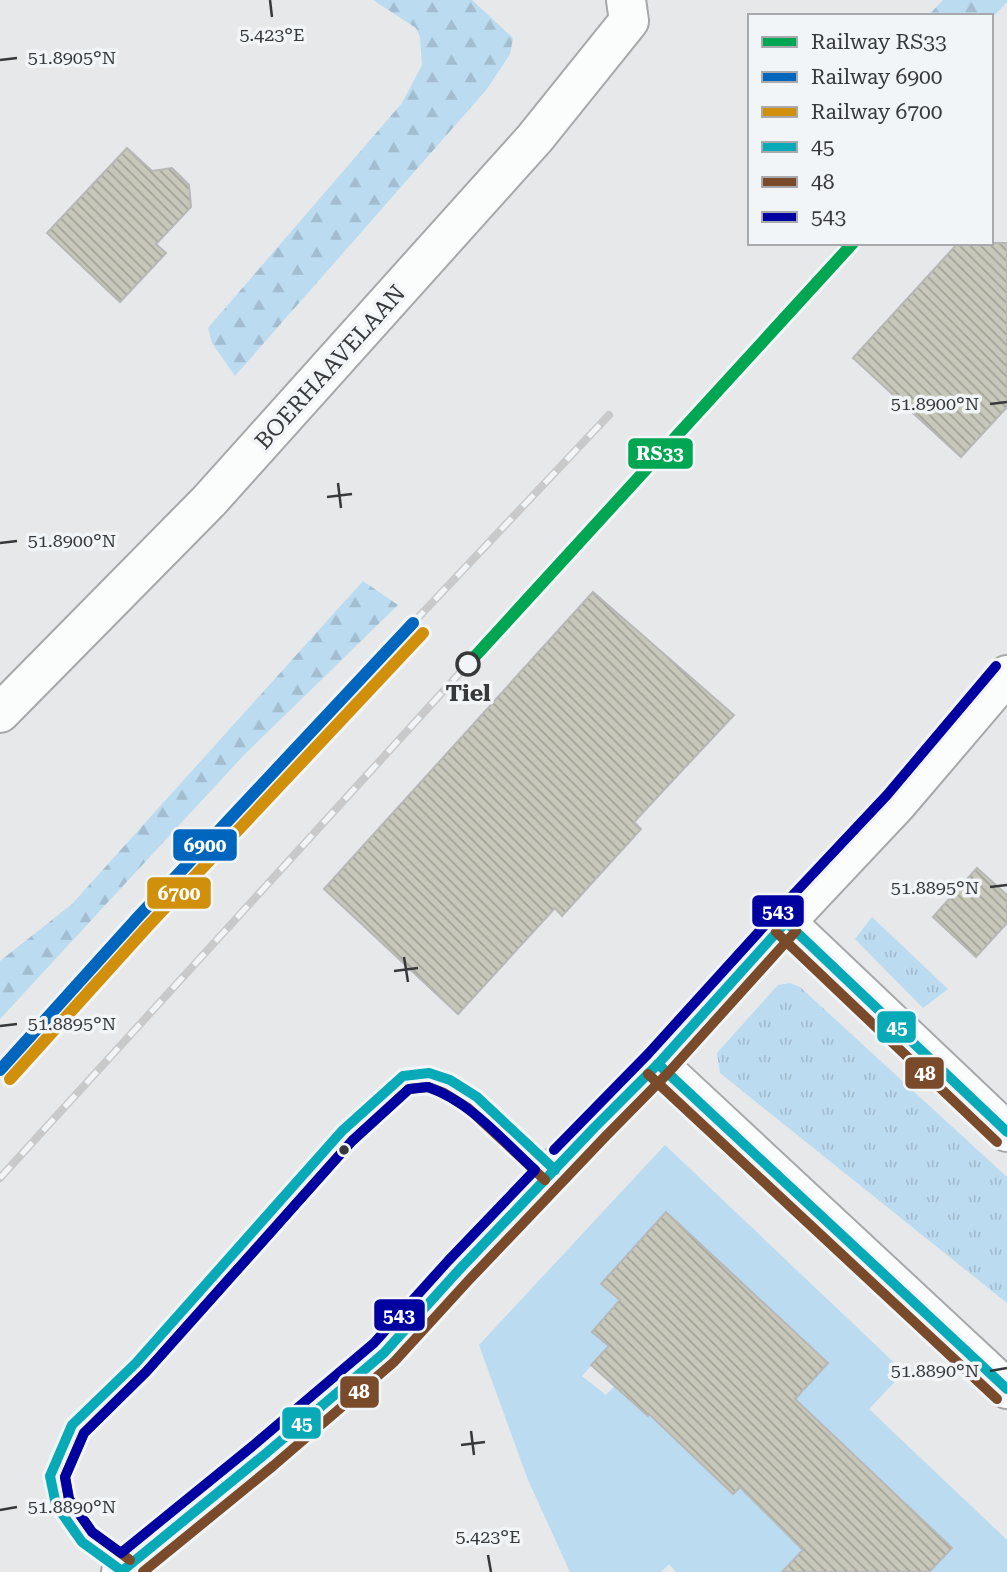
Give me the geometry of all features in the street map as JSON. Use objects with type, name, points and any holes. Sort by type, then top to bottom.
[{"type":"street","name":"BOERHAAVELAAN","points":[[0,713],[209,501],[535,138],[629,21],[626,0]]},
{"type":"street","points":[[121,1572],[384,1353],[458,1271],[658,1063],[897,804],[1007,675]]},
{"type":"street","points":[[786,922],[1007,1132]]},
{"type":"street","points":[[658,1063],[1007,1389]]},
{"type":"green space","points":[[373,0],[472,0],[513,38],[510,54],[487,89],[235,376],[212,343],[208,328],[402,103],[422,65],[420,37],[416,28]]},
{"type":"green space","points":[[943,0],[1007,0],[993,17],[993,14],[930,14]]},
{"type":"green space","points":[[363,581],[398,605],[243,756],[0,1019],[0,961],[72,904]]},
{"type":"green space","points":[[872,917],[948,989],[923,1008],[855,939]]},
{"type":"green space","points":[[790,983],[800,987],[1007,1177],[1007,1303],[720,1073],[717,1053],[778,985]]},
{"type":"green space","points":[[665,1145],[904,1372],[869,1409],[1007,1540],[1007,1572],[929,1572],[952,1548],[834,1436],[778,1462],[747,1495],[779,1527],[794,1509],[857,1572],[676,1572],[669,1564],[661,1572],[570,1572],[528,1480],[479,1345]],"holes":[[[666,1212],[708,1251],[637,1331],[632,1368],[606,1395],[582,1376],[609,1346],[592,1331],[612,1309],[624,1304],[601,1284]],[[741,1281],[828,1364],[789,1404],[702,1322]]]},
{"type":"building","points":[[127,148],[152,171],[172,168],[189,185],[191,207],[156,244],[166,253],[120,302],[47,233]]},
{"type":"building","points":[[1007,243],[1007,407],[961,457],[853,358],[956,245]]},
{"type":"building","points":[[593,592],[734,715],[634,822],[641,829],[562,916],[555,908],[458,1014],[324,889]]},
{"type":"building","points":[[977,868],[1007,895],[1007,923],[976,957],[933,917]]},
{"type":"building","points":[[666,1212],[828,1363],[795,1399],[952,1548],[929,1572],[782,1572],[803,1550],[740,1487],[733,1494],[649,1414],[648,1416],[591,1365],[609,1346],[592,1332],[620,1300],[601,1284]]},
{"type":"railway","points":[[413,623],[609,415]]},
{"type":"railway","points":[[0,1178],[468,664]]},
{"type":"rail line","name":"RS33","points":[[468,664],[851,245]]},
{"type":"rail line","name":"6900","points":[[0,1070],[138,917],[413,623]]},
{"type":"rail line","name":"6700","points":[[10,1079],[148,926],[423,633]]},
{"type":"transit line","name":"543","points":[[554,1150],[648,1054],[887,795],[996,666]]},
{"type":"transit line","name":"45","points":[[786,922],[1007,1132]]},
{"type":"transit line","name":"45","points":[[122,1571],[384,1353],[458,1271],[658,1064],[786,922]]},
{"type":"transit line","name":"48","points":[[143,1572],[273,1466],[394,1362],[668,1073],[796,931]]},
{"type":"transit line","name":"48","points":[[776,932],[997,1142]]},
{"type":"transit line","name":"45","points":[[658,1064],[1007,1389]]},
{"type":"transit line","name":"45","points":[[122,1571],[82,1542],[56,1505],[50,1476],[72,1425],[136,1363],[342,1131],[403,1076],[429,1073],[450,1080],[477,1097],[555,1170]]},
{"type":"transit line","name":"48","points":[[648,1074],[997,1399]]},
{"type":"transit line","name":"48","points":[[130,1560],[92,1532],[69,1499],[65,1477],[84,1433],[146,1372],[352,1141],[409,1089],[428,1087],[444,1093],[468,1108],[545,1180]]},
{"type":"transit line","name":"543","points":[[428,1087],[472,1112],[535,1170],[374,1343],[121,1553],[92,1532],[69,1499],[65,1477],[84,1433],[146,1372],[352,1141],[409,1089],[428,1087]]},
{"type":"place","name":"Tiel","points":[[468,664]]}]
